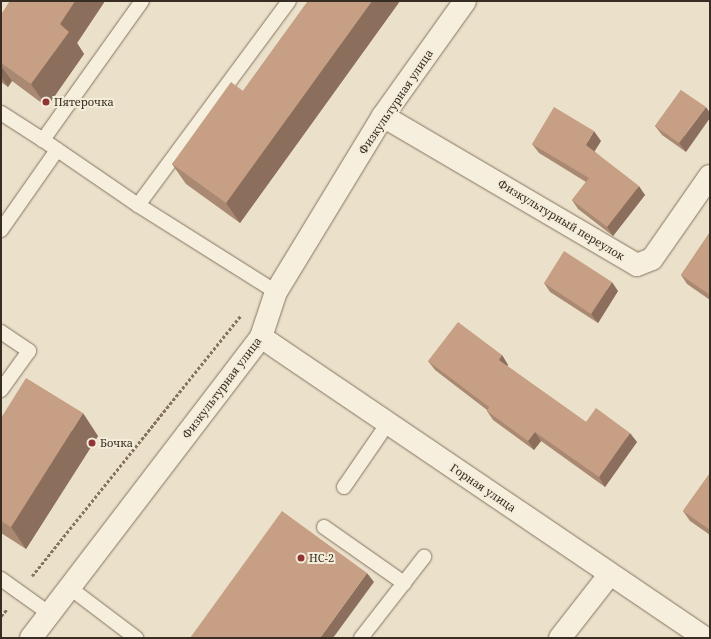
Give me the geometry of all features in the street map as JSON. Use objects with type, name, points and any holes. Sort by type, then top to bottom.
[{"type":"street","name":"Физкультурная улица","points":[[31,638],[261,337],[276,292],[383,116],[466,1]]},
{"type":"street","name":"Физкультурный переулок","points":[[383,116],[637,265],[652,259],[710,176]]},
{"type":"street","name":"Горная улица","points":[[261,337],[705,638]]},
{"type":"street","points":[[560,638],[610,574]]},
{"type":"lane","points":[[43,140],[142,1]]},
{"type":"lane","points":[[138,205],[289,1]]},
{"type":"lane","points":[[1,113],[138,205],[276,292]]},
{"type":"lane","points":[[1,230],[57,150]]},
{"type":"lane","points":[[1,332],[29,351],[1,390]]},
{"type":"lane","points":[[344,487],[388,423]]},
{"type":"lane","points":[[324,527],[404,583]]},
{"type":"lane","points":[[362,638],[424,557]]},
{"type":"lane","points":[[1,579],[50,614]]},
{"type":"lane","points":[[70,588],[136,638]]},
{"type":"path","points":[[1,616],[208,354],[239,318]]},
{"type":"building","points":[[10,1],[75,1],[60,24],[69,32],[31,84],[1,63],[1,15]]},
{"type":"building","points":[[308,1],[372,1],[226,203],[172,164],[231,82],[243,91]]},
{"type":"building","points":[[681,90],[706,107],[679,143],[655,126]]},
{"type":"building","points":[[554,107],[594,131],[586,145],[639,186],[607,227],[572,200],[589,178],[532,144]]},
{"type":"building","points":[[710,232],[710,295],[681,275]]},
{"type":"building","points":[[564,251],[612,282],[591,314],[544,283]]},
{"type":"building","points":[[458,322],[502,355],[499,360],[586,422],[596,408],[630,433],[599,477],[535,432],[528,441],[487,411],[489,407],[428,361]]},
{"type":"building","points":[[26,378],[83,413],[11,527],[1,521],[1,418]]},
{"type":"building","points":[[710,473],[710,530],[683,511]]},
{"type":"building","name":"НС-2","points":[[282,511],[367,573],[320,638],[190,638]]},
{"type":"place","name":"Пятерочка","points":[[46,102]]},
{"type":"place","name":"Бочка","points":[[92,443]]},
{"type":"place","name":"НС-2","points":[[301,558]]}]
